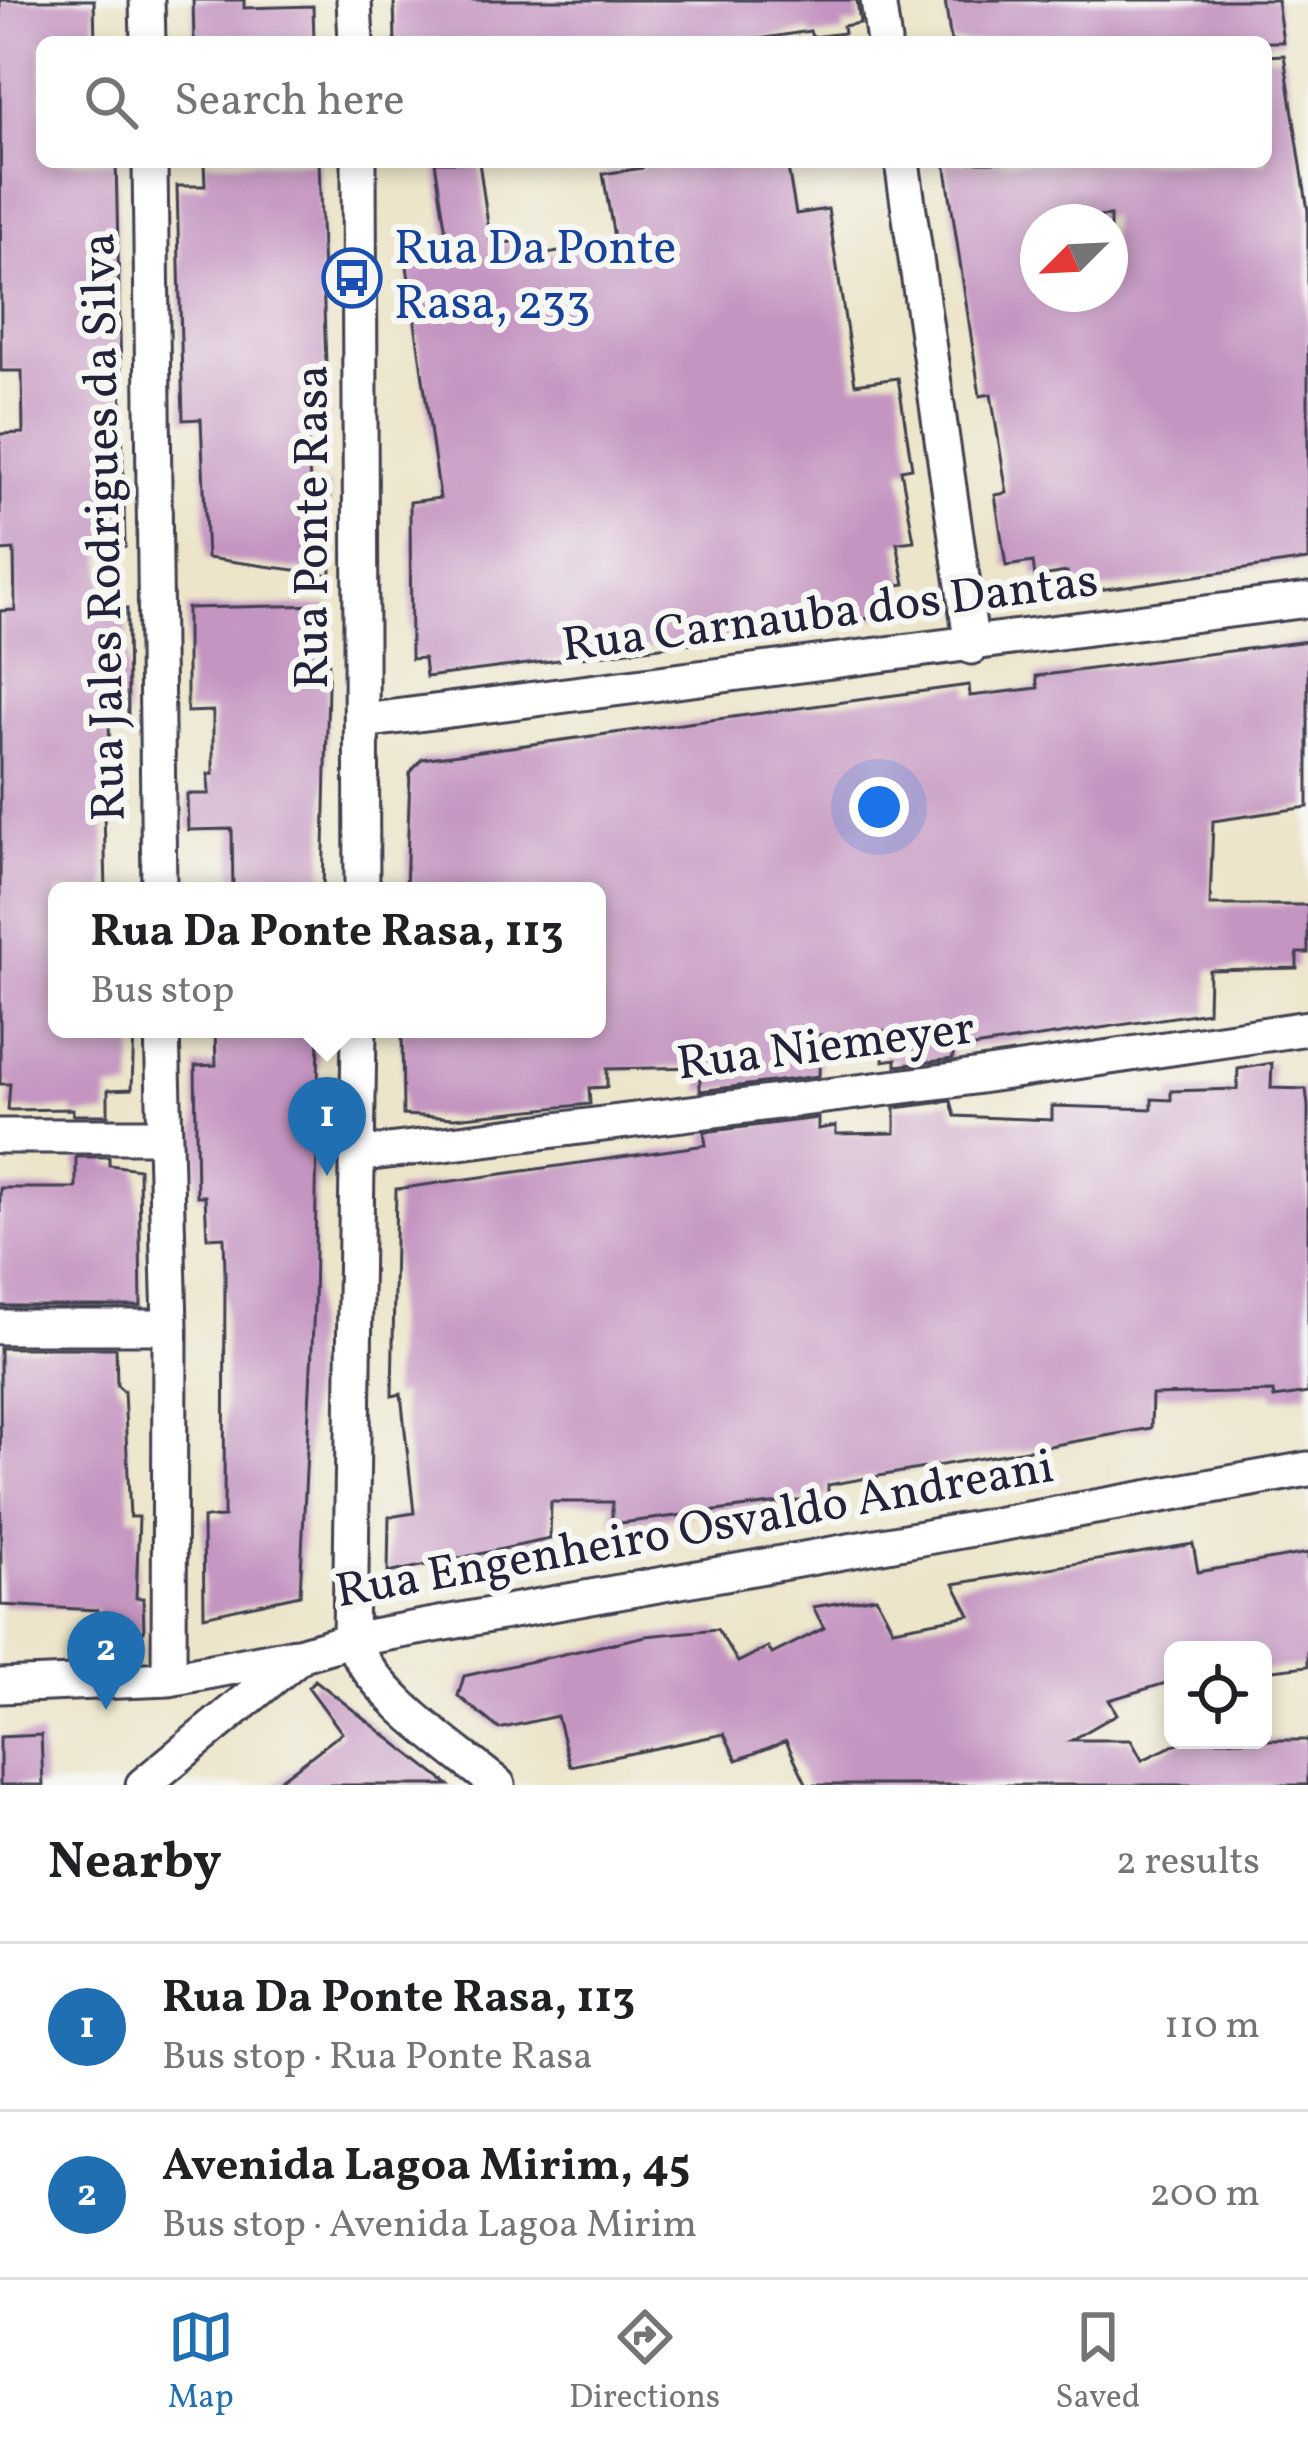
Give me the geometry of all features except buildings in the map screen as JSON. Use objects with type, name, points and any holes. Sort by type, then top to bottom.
[{"type":"street","points":[[147,0],[148,36]]},
{"type":"street","points":[[354,0],[356,36]]},
{"type":"street","points":[[878,0],[883,36]]},
{"type":"street","name":"Rua Jales Rodrigues da Silva","points":[[149,168],[159,882]]},
{"type":"street","name":"Rua Ponte Rasa","points":[[359,168],[362,882]]},
{"type":"street","points":[[903,168],[973,647]]},
{"type":"street","name":"Rua Carnauba dos Dantas","points":[[364,721],[973,647],[1308,600]]},
{"type":"street","name":"Rua Niemeyer","points":[[356,1155],[953,1080],[1308,1028]]},
{"type":"street","points":[[162,1038],[170,1327],[169,1678]]},
{"type":"street","points":[[359,1038],[350,1640],[371,1675],[401,1706],[497,1785]]},
{"type":"street","points":[[0,1136],[164,1136]]},
{"type":"street","points":[[0,1327],[170,1327]]},
{"type":"street","name":"Rua Engenheiro Osvaldo Andreani","points":[[143,1785],[302,1654],[350,1640],[1308,1469]]},
{"type":"street","points":[[0,1686],[169,1678],[302,1654]]},
{"type":"place","name":"Rua Da Ponte Rasa, 233","points":[[352,278]]},
{"type":"place","name":"Rua Da Ponte Rasa, 113","points":[[327,1176]]},
{"type":"place","name":"Avenida Lagoa Mirim, 45","points":[[106,1710]]}]
